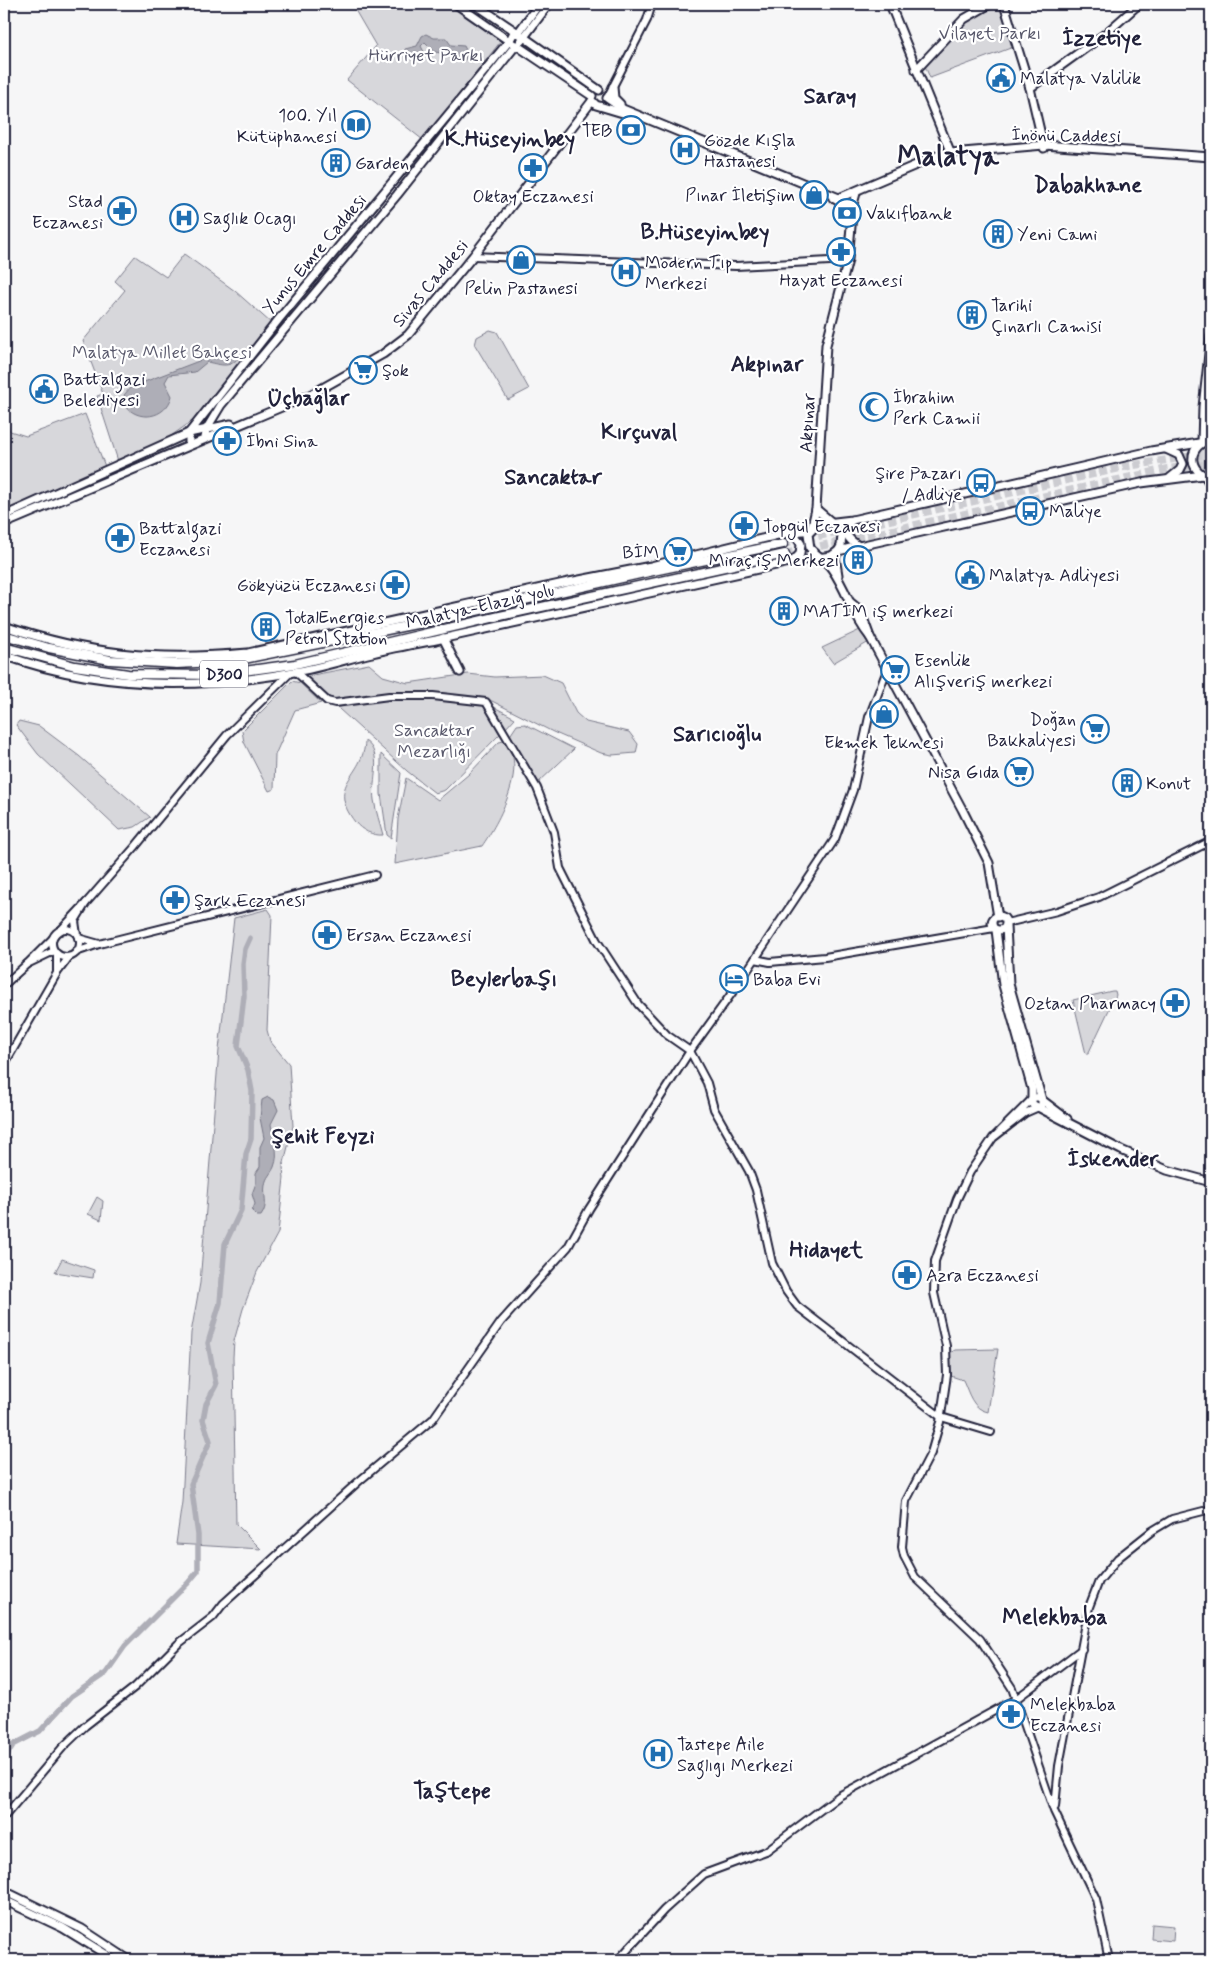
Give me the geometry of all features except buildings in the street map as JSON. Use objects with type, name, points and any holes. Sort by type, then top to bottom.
[{"type":"highway","name":"D300","points":[[4,635],[79,655],[142,663],[207,663],[260,658],[783,544]]},
{"type":"highway","name":"Malatya-Elazığ yolu","points":[[4,647],[75,666],[128,674],[214,676],[295,664],[785,554]]},
{"type":"main road","points":[[456,4],[601,105],[652,123],[838,198],[856,193],[950,155],[889,4]]},
{"type":"main road","points":[[475,4],[605,93],[607,98],[623,109],[838,198],[846,208],[852,221]]},
{"type":"main road","points":[[513,42],[520,43],[520,36],[539,4]]},
{"type":"main road","points":[[520,36],[549,4]]},
{"type":"main road","points":[[916,69],[964,19],[990,4]]},
{"type":"main road","points":[[1004,4],[1030,88],[1044,148]]},
{"type":"main road","points":[[1030,88],[1105,34],[1139,4]]},
{"type":"main road","name":"Yunus Emre Caddesi","points":[[205,438],[207,428],[222,405],[398,195],[513,42]]},
{"type":"main road","name":"Yunus Emre Caddesi","points":[[189,433],[279,319],[513,42]]},
{"type":"main road","points":[[613,87],[614,98],[623,109]]},
{"type":"main road","name":"Sivas Caddesi","points":[[241,422],[310,395],[383,354],[408,335],[473,256],[599,90]]},
{"type":"main road","points":[[601,105],[607,98]]},
{"type":"main road","name":"İnönü Caddesi","points":[[838,198],[950,155],[1044,148],[1211,158]]},
{"type":"main road","name":"Akpınar","points":[[811,530],[816,509],[826,345],[848,260],[856,193]]},
{"type":"main road","points":[[1211,336],[1205,388],[1202,442],[1195,449],[1192,458],[1195,469],[1206,476],[1211,485]]},
{"type":"main road","points":[[1211,375],[1209,406],[1211,426]]},
{"type":"main road","points":[[4,516],[189,433],[241,422]]},
{"type":"main road","points":[[4,524],[241,422]]},
{"type":"main road","points":[[189,433],[189,445]]},
{"type":"main road","points":[[4,626],[53,642],[128,655],[170,658],[248,653],[564,583],[651,566],[786,533],[811,530],[822,522],[832,524],[852,520],[1166,449],[1211,441]]},
{"type":"main road","points":[[1166,449],[1180,455],[1183,464],[1180,470],[1168,480]]},
{"type":"main road","points":[[4,655],[85,677],[151,684],[226,681],[293,672],[790,562],[831,556],[838,551],[859,546],[1141,483],[1206,476]]},
{"type":"main road","points":[[816,509],[842,535],[835,557],[839,580]]},
{"type":"main road","points":[[852,520],[847,526],[847,536],[850,541],[859,546]]},
{"type":"main road","points":[[811,530],[808,539],[810,548],[822,556],[839,580],[850,602],[856,620],[870,637],[989,863],[998,917]]},
{"type":"main road","points":[[786,533],[797,538],[801,544],[800,554],[790,562]]},
{"type":"main road","points":[[433,632],[462,635]]},
{"type":"main road","points":[[443,638],[460,672]]},
{"type":"main road","points":[[1077,1127],[1042,1100],[1009,984],[1006,924],[1004,918],[998,917],[993,920],[1003,986],[1023,1054],[1033,1098],[1032,1104],[1036,1108],[1121,1150],[1167,1170],[1211,1182]]},
{"type":"main road","points":[[995,928],[1001,930],[1006,924]]},
{"type":"main road","points":[[4,1892],[82,1929],[129,1960]]},
{"type":"main road","points":[[4,1900],[64,1928],[115,1960]]},
{"type":"street","points":[[607,98],[652,4]]},
{"type":"street","points":[[473,256],[736,266],[848,260]]},
{"type":"street","points":[[4,1817],[63,1747],[85,1726],[135,1687],[178,1644],[213,1617],[223,1604],[358,1482],[433,1419],[501,1322],[568,1247],[589,1209],[690,1051],[835,840],[853,790],[869,717],[887,670]]},
{"type":"street","points":[[4,985],[86,903],[228,734],[293,672],[327,701],[335,703],[390,696],[434,696],[486,702],[537,788],[554,832],[560,868],[598,941],[638,1004],[667,1034],[690,1051],[707,1083],[714,1109],[727,1136],[749,1170],[756,1190],[772,1263],[786,1291],[797,1306],[940,1417],[991,1432]]},
{"type":"street","points":[[1006,924],[1057,911],[1099,897],[1211,841]]},
{"type":"street","points":[[4,1065],[57,973],[69,957],[76,952],[99,944],[375,875]]},
{"type":"street","points":[[76,952],[79,946],[74,924],[86,903]]},
{"type":"street","points":[[755,959],[770,962],[825,957],[995,928]]},
{"type":"street","points":[[60,931],[72,931],[78,937],[99,944]]},
{"type":"street","points":[[52,939],[56,952],[57,973]]},
{"type":"street","points":[[26,964],[56,952],[69,957]]},
{"type":"street","points":[[994,1138],[1025,1113],[1041,1106],[1042,1100],[1038,1097],[1033,1098],[994,1138],[970,1172],[935,1261],[934,1292],[946,1346],[948,1375],[931,1453],[906,1501],[902,1532],[904,1556],[915,1577],[980,1638],[1000,1667],[1016,1699],[1054,1811],[1096,1898],[1109,1960]]},
{"type":"street","points":[[1054,1811],[1059,1766],[1089,1607],[1098,1581],[1105,1572],[1152,1531],[1172,1519],[1211,1509]]},
{"type":"street","points":[[618,1960],[664,1910],[704,1874],[766,1851],[839,1796],[1016,1699],[1082,1649]]},
{"type":"green space","name":"Hürriyet Parkı","points":[[359,4],[449,4],[501,41],[423,140],[347,80],[376,46],[355,10],[360,7]]},
{"type":"green space","name":"Vilayet Parkı","points":[[999,4],[1002,5],[1016,46],[930,78],[925,66],[966,21]]},
{"type":"green space","name":"Malatya Millet Bahçesi","points":[[184,254],[235,291],[271,323],[195,419],[158,445],[118,461],[97,396],[103,394],[83,341],[125,290],[115,281],[135,256],[166,277]]},
{"type":"green space","points":[[490,330],[497,332],[529,389],[508,400],[475,345],[477,337]]},
{"type":"green space","points":[[85,414],[106,469],[9,511],[4,499],[4,415],[10,431],[26,436]]},
{"type":"green space","points":[[1211,447],[1211,468],[1200,467],[1196,456],[1199,450]]},
{"type":"green space","points":[[862,629],[869,642],[833,663],[822,648]]},
{"type":"green space","name":"Sancaktar Mezarlığı","points":[[369,664],[383,676],[408,683],[468,674],[495,677],[543,675],[561,683],[576,713],[586,722],[629,732],[638,744],[636,753],[612,755],[601,753],[553,732],[492,701],[420,693],[329,699],[307,679],[308,676]]},
{"type":"green space","points":[[292,681],[300,683],[321,703],[295,710],[275,755],[274,789],[269,791],[244,742],[242,731]]},
{"type":"green space","name":"Sancaktar Mezarlığı","points":[[388,699],[441,699],[483,704],[500,734],[445,790],[435,793],[407,771],[339,709],[342,704]]},
{"type":"green space","points":[[494,707],[515,718],[505,729]]},
{"type":"green space","points":[[19,721],[39,726],[79,756],[150,817],[135,827],[119,830],[38,754],[16,725]]},
{"type":"green space","name":"Sancaktar Mezarlığı","points":[[525,724],[574,749],[538,783],[509,737],[517,725]]},
{"type":"green space","name":"Sancaktar Mezarlığı","points":[[365,741],[371,746],[374,753],[376,768],[374,800],[383,835],[371,833],[358,825],[347,809],[344,798],[348,780],[359,763]]},
{"type":"green space","name":"Sancaktar Mezarlığı","points":[[504,741],[511,751],[514,764],[513,779],[503,809],[482,846],[395,864],[398,819],[406,778],[438,800],[469,774],[499,742]]},
{"type":"green space","name":"Sancaktar Mezarlığı","points":[[381,754],[401,773],[391,838],[387,835],[381,794]]},
{"type":"green space","points":[[268,909],[272,915],[267,1030],[270,1041],[289,1064],[293,1126],[283,1167],[284,1178],[278,1233],[257,1272],[243,1309],[234,1341],[233,1357],[236,1524],[261,1549],[176,1544],[182,1502],[191,1333],[200,1283],[219,1050],[234,918]]},
{"type":"green space","points":[[1115,991],[1116,995],[1088,1054],[1086,1054],[1073,1000]]},
{"type":"green space","points":[[97,1197],[103,1201],[101,1220],[88,1214]]},
{"type":"green space","points":[[62,1259],[94,1270],[93,1278],[55,1272]]},
{"type":"green space","points":[[998,1349],[988,1412],[978,1408],[969,1395],[963,1380],[951,1376],[950,1353],[955,1350]]},
{"type":"green space","points":[[1152,1924],[1174,1926],[1173,1941],[1151,1939]]},
{"type":"shaded area","points":[[426,34],[434,38],[446,38],[451,45],[464,46],[467,52],[465,60],[461,62],[447,54],[435,52],[425,42],[421,46],[425,54],[423,56],[414,59],[407,57],[405,49],[417,46],[422,36]]},
{"type":"shaded area","points":[[217,354],[235,354],[240,356],[233,363],[221,365],[207,362],[195,372],[169,375],[165,382],[172,396],[169,404],[158,414],[143,416],[136,414],[124,404],[124,395],[131,387]]},
{"type":"shaded area","points":[[268,1097],[274,1100],[278,1110],[271,1124],[276,1146],[276,1161],[266,1182],[265,1208],[261,1216],[257,1216],[252,1211],[255,1204],[252,1194],[256,1183],[256,1173],[260,1167],[260,1147],[264,1138],[260,1118],[262,1100]]},
{"type":"waterway","points":[[503,54],[509,48]]},
{"type":"waterway","points":[[292,314],[462,103]]},
{"type":"waterway","points":[[4,1774],[8,1753],[13,1745],[40,1731],[72,1696],[106,1673],[125,1646],[198,1571],[198,1535],[191,1484],[210,1441],[203,1420],[206,1404],[216,1385],[208,1343],[220,1303],[225,1244],[241,1210],[246,1154],[251,1139],[252,1091],[248,1070],[238,1046],[244,996],[243,964],[245,949],[250,938]]},
{"type":"tunnel","points":[[783,544],[1129,466],[1211,453]]},
{"type":"tunnel","points":[[785,554],[1167,469],[1211,464]]},
{"type":"place","name":"Malatya Valilik","points":[[1001,78]]},
{"type":"place","name":"100. Yıl Kütüphanesi","points":[[356,125]]},
{"type":"place","name":"TEB","points":[[631,130]]},
{"type":"place","name":"Gözde Kışla Hastanesi","points":[[685,150]]},
{"type":"place","name":"Garden","points":[[336,163]]},
{"type":"place","name":"Oktay Eczanesi","points":[[533,168]]},
{"type":"place","name":"Pınar İletişim","points":[[814,195]]},
{"type":"place","name":"Stad Eczanesi","points":[[122,211]]},
{"type":"place","name":"Vakıfbank","points":[[847,213]]},
{"type":"place","name":"Saglık Ocagı","points":[[184,218]]},
{"type":"place","name":"Yeni Cami","points":[[998,234]]},
{"type":"place","name":"Hayat Eczanesi","points":[[841,252]]},
{"type":"place","name":"Pelin Pastanesi","points":[[521,260]]},
{"type":"place","name":"Modern Tıp Merkezi","points":[[626,272]]},
{"type":"place","name":"Tarihi Çınarlı Camisi","points":[[972,315]]},
{"type":"place","name":"Şok","points":[[363,370]]},
{"type":"place","name":"Battalgazi Belediyesi","points":[[44,389]]},
{"type":"place","name":"İbrahim Perk Camii","points":[[874,407]]},
{"type":"place","name":"İbni Sina","points":[[227,441]]},
{"type":"place","name":"Şire Pazarı / Adliye","points":[[981,483]]},
{"type":"place","name":"Maliye","points":[[1030,511]]},
{"type":"place","name":"Topgül Eczanesi","points":[[744,526]]},
{"type":"place","name":"Battalgazi Eczanesi","points":[[120,538]]},
{"type":"place","name":"BİM","points":[[678,552]]},
{"type":"place","name":"Miraç iş Merkezi","points":[[858,560]]},
{"type":"place","name":"Malatya Adliyesi","points":[[970,575]]},
{"type":"place","name":"Gökyüzü Eczanesi","points":[[395,585]]},
{"type":"place","name":"MATİM iş merkezi","points":[[784,611]]},
{"type":"place","name":"TotalEnergies Petrol Station","points":[[266,627]]},
{"type":"place","name":"Esenlik Alışveriş merkezi","points":[[895,670]]},
{"type":"place","name":"Ekmek Teknesi","points":[[884,714]]},
{"type":"place","name":"Doğan Bakkaliyesi","points":[[1095,729]]},
{"type":"place","name":"Nisa Gıda","points":[[1019,772]]},
{"type":"place","name":"Konut","points":[[1127,783]]},
{"type":"place","name":"Şark Eczanesi","points":[[175,900]]},
{"type":"place","name":"Ersan Eczanesi","points":[[327,935]]},
{"type":"place","name":"Baba Evi","points":[[734,979]]},
{"type":"place","name":"Oztan Pharmacy","points":[[1175,1003]]},
{"type":"place","name":"Azra Eczanesi","points":[[907,1275]]},
{"type":"place","name":"Melekbaba Eczanesi","points":[[1011,1714]]},
{"type":"place","name":"Tastepe Aile Saglıgı Merkezi","points":[[658,1754]]},
{"type":"district","name":"İzzetiye","points":[[1102,37]]},
{"type":"district","name":"Saray","points":[[830,95]]},
{"type":"district","name":"K.Hüseyinbey","points":[[510,138]]},
{"type":"district","name":"Malatya","points":[[948,155]]},
{"type":"district","name":"Dabakhane","points":[[1088,184]]},
{"type":"district","name":"B.Hüseyinbey","points":[[705,231]]},
{"type":"district","name":"Akpınar","points":[[767,363]]},
{"type":"district","name":"Üçbağlar","points":[[308,397]]},
{"type":"district","name":"Kırçuval","points":[[639,431]]},
{"type":"district","name":"Sancaktar","points":[[553,476]]},
{"type":"district","name":"Sarıcıoğlu","points":[[717,733]]},
{"type":"district","name":"Beylerbaşı","points":[[504,978]]},
{"type":"district","name":"Şehit Feyzi","points":[[323,1135]]},
{"type":"district","name":"İskender","points":[[1113,1158]]},
{"type":"district","name":"Hidayet","points":[[826,1249]]},
{"type":"district","name":"Melekbaba","points":[[1055,1616]]},
{"type":"district","name":"Taştepe","points":[[452,1790]]}]
